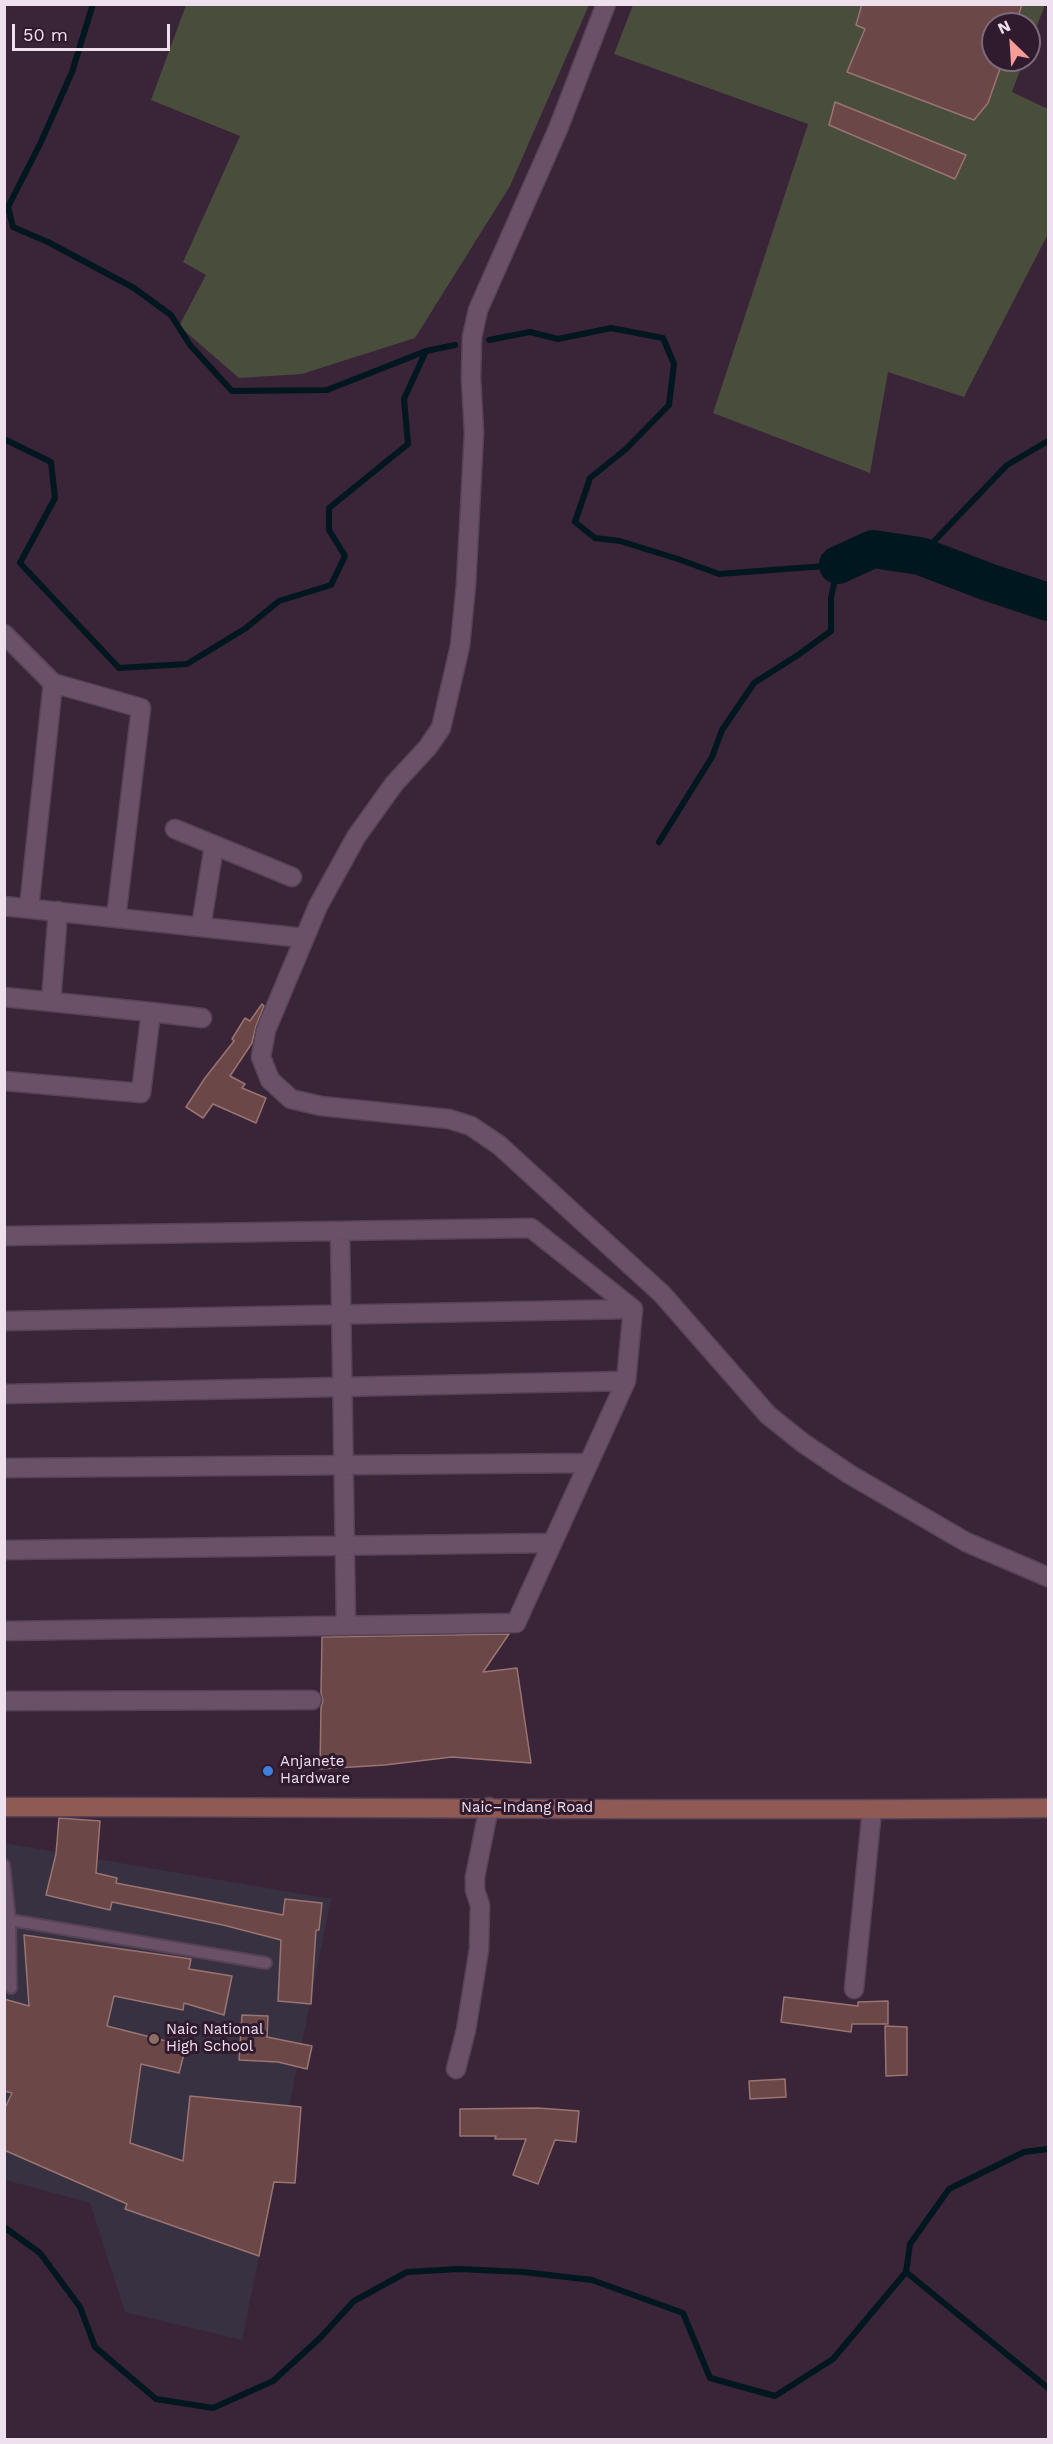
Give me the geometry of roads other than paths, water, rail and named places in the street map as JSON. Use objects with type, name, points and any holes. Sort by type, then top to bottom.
[{"type":"main road","name":"Naic–Indang Road","points":[[4,1807],[872,1810],[1048,1808]]},
{"type":"street","points":[[606,4],[558,129],[478,310],[472,337],[471,378],[474,433],[466,585],[460,646],[441,728],[428,747],[393,784],[356,837],[318,906],[266,1030],[261,1057],[270,1080],[291,1099],[321,1106],[449,1119],[471,1126],[499,1145],[662,1294],[768,1415],[803,1443],[849,1474],[966,1542],[1048,1577]]},
{"type":"street","points":[[4,634],[53,683],[141,708],[116,918]]},
{"type":"street","points":[[29,908],[53,683]]},
{"type":"street","points":[[175,829],[292,877]]},
{"type":"street","points":[[201,927],[214,846]]},
{"type":"street","points":[[4,906],[304,938]]},
{"type":"street","points":[[51,1002],[58,911]]},
{"type":"street","points":[[4,998],[202,1018]]},
{"type":"street","points":[[4,1081],[141,1094],[151,1012]]},
{"type":"street","points":[[4,1236],[531,1228],[633,1309]]},
{"type":"street","points":[[340,1231],[346,1626]]},
{"type":"street","points":[[4,1321],[633,1309]]},
{"type":"street","points":[[4,1631],[516,1623],[626,1381],[633,1309]]},
{"type":"street","points":[[4,1394],[626,1381]]},
{"type":"street","points":[[4,1468],[589,1463]]},
{"type":"street","points":[[4,1550],[552,1543]]},
{"type":"street","points":[[4,1701],[312,1700]]},
{"type":"street","points":[[456,2069],[466,2030],[479,1948],[480,1905],[475,1890],[475,1877],[489,1807]]},
{"type":"street","points":[[854,1989],[872,1810]]},
{"type":"lane","points":[[4,1865],[10,1920],[11,1988]]},
{"type":"lane","points":[[10,1920],[266,1963]]},
{"type":"waterway","points":[[93,4],[72,72],[41,142],[8,207],[13,227],[48,242],[134,288],[171,315],[190,345],[232,391],[327,390],[426,351],[455,345]]},
{"type":"waterway","points":[[489,340],[530,332],[558,339],[611,328],[663,338],[674,364],[669,405],[626,449],[590,478],[575,522],[595,538],[620,541],[719,574],[838,565],[831,598],[831,631],[754,683],[722,730],[712,757],[659,842]]},
{"type":"waterway","points":[[4,439],[51,462],[55,498],[20,563],[119,668],[187,664],[246,628],[279,601],[331,585],[345,556],[329,530],[329,508],[408,444],[404,399],[426,351]]},
{"type":"waterway","points":[[920,556],[1007,465],[1048,441]]},
{"type":"waterway","points":[[838,565],[873,549],[920,556],[1048,602]]},
{"type":"waterway","points":[[4,2227],[40,2253],[80,2307],[95,2347],[156,2399],[213,2408],[273,2381],[320,2338],[354,2301],[407,2272],[459,2269],[523,2272],[592,2280],[683,2313],[710,2378],[775,2396],[833,2359],[906,2272],[910,2244],[949,2189],[1024,2152],[1048,2149]]},
{"type":"waterway","points":[[906,2272],[1048,2388]]},
{"type":"place","name":"Anjanete Hardware","points":[[268,1771]]},
{"type":"place","name":"Naic National High School","points":[[154,2039]]}]
